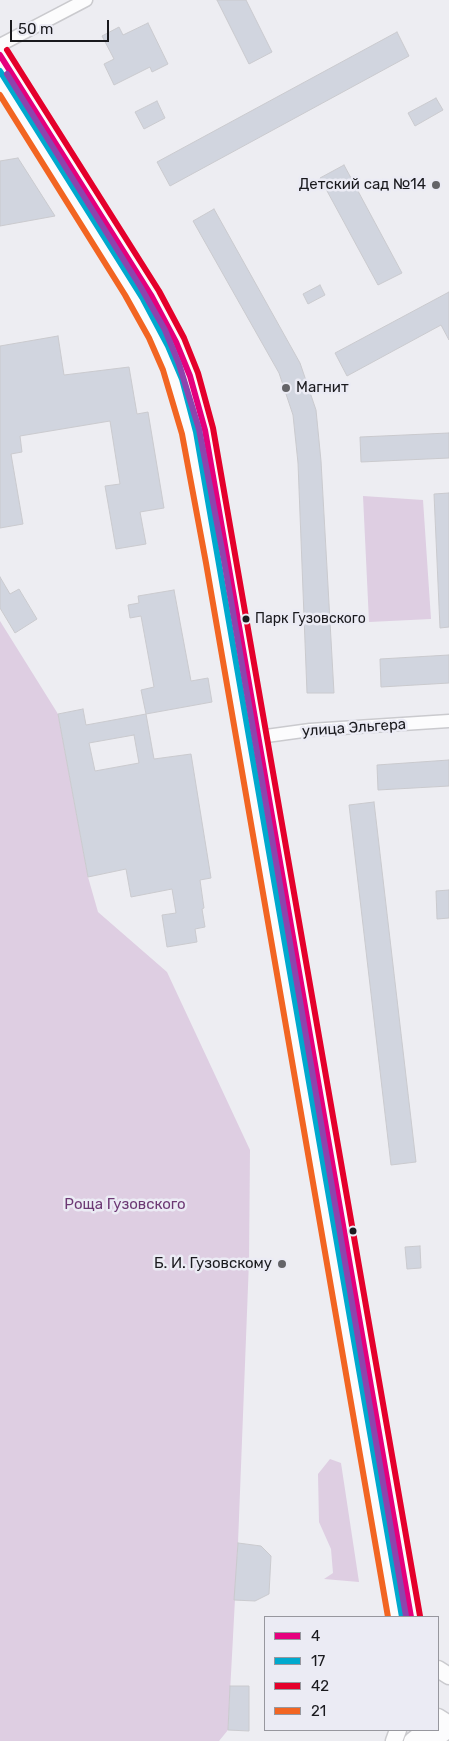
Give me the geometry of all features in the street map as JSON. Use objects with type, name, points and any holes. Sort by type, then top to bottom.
[{"type":"main road","points":[[0,54],[73,183],[108,239],[151,295],[176,342],[190,376],[403,1611]]},
{"type":"main road","points":[[0,80],[73,183]]},
{"type":"main road","points":[[412,1741],[425,1731]]},
{"type":"street","points":[[0,44],[86,0]]},
{"type":"street","name":"улица Эльгера","points":[[252,738],[310,730],[449,721]]},
{"type":"green space","points":[[363,496],[423,500],[431,619],[369,622]]},
{"type":"green space","name":"Роща Гузовского","points":[[0,621],[58,714],[88,877],[98,912],[167,972],[250,1150],[249,1261],[238,1543],[228,1730],[219,1741],[0,1741]]},
{"type":"green space","points":[[330,1459],[341,1463],[359,1582],[324,1579],[333,1573],[331,1549],[319,1522],[318,1474]]},
{"type":"building","points":[[217,0],[246,0],[272,52],[249,64]]},
{"type":"building","points":[[148,23],[168,64],[152,72],[150,67],[114,85],[104,64],[114,59],[102,36],[119,27],[123,35]]},
{"type":"building","points":[[397,32],[409,56],[170,186],[157,162]]},
{"type":"building","points":[[436,98],[443,110],[415,126],[408,113]]},
{"type":"building","points":[[157,101],[165,118],[144,129],[135,112]]},
{"type":"building","points":[[18,158],[55,216],[0,226],[0,161]]},
{"type":"building","points":[[344,165],[402,273],[378,285],[320,178]]},
{"type":"building","points":[[214,209],[300,363],[316,410],[321,461],[334,693],[307,693],[298,463],[293,415],[279,373],[193,221]]},
{"type":"building","points":[[320,285],[325,295],[308,304],[303,294]]},
{"type":"building","points":[[449,292],[449,340],[441,325],[347,376],[335,353]]},
{"type":"building","points":[[58,336],[64,375],[129,367],[137,414],[148,412],[164,508],[140,512],[146,544],[116,549],[105,486],[120,484],[110,421],[20,436],[22,452],[11,454],[23,524],[0,528],[0,346]]},
{"type":"building","points":[[449,433],[449,458],[361,462],[360,437]]},
{"type":"building","points":[[449,493],[449,627],[440,628],[434,494]]},
{"type":"building","points":[[0,577],[10,594],[19,589],[37,619],[15,633],[0,608]]},
{"type":"building","points":[[174,590],[191,681],[208,678],[212,702],[146,714],[141,690],[154,687],[141,616],[130,618],[128,605],[139,603],[138,596]]},
{"type":"building","points":[[449,655],[449,683],[381,687],[380,659]]},
{"type":"building","points":[[83,709],[86,725],[146,714],[154,759],[191,754],[211,878],[200,880],[205,927],[195,929],[197,942],[167,947],[162,915],[176,913],[172,889],[131,897],[126,869],[88,877],[58,714]],"holes":[[[134,735],[139,763],[95,771],[89,743]]]},
{"type":"building","points":[[449,760],[449,786],[378,790],[377,765]]},
{"type":"building","points":[[374,802],[416,1162],[391,1165],[349,805]]},
{"type":"building","points":[[449,890],[449,918],[437,919],[436,891]]},
{"type":"building","points":[[420,1246],[421,1268],[407,1269],[405,1247]]},
{"type":"building","points":[[238,1543],[261,1546],[271,1556],[269,1594],[255,1601],[234,1600]]},
{"type":"building","points":[[230,1686],[249,1686],[249,1731],[228,1730]]},
{"type":"transit line","name":"42","points":[[7,50],[159,291],[184,338],[198,373],[213,428],[420,1616]]},
{"type":"transit line","name":"4","points":[[0,55],[151,295],[176,342],[190,376],[205,430],[411,1616]]},
{"type":"transit line","name":"17","points":[[0,71],[143,299],[168,346],[182,379],[196,432],[402,1616]]},
{"type":"transit line","points":[[7,74],[140,286],[165,330],[179,364],[199,429],[224,560],[406,1616]]},
{"type":"transit line","name":"21","points":[[0,95],[125,295],[149,338],[163,370],[182,434],[206,563],[388,1616]]},
{"type":"place","name":"Детский сад №14","points":[[436,185]]},
{"type":"place","name":"Магнит","points":[[286,388]]},
{"type":"place","name":"Парк Гузовского","points":[[246,619]]},
{"type":"place","name":"Б. И. Гузовскому","points":[[282,1264]]}]
